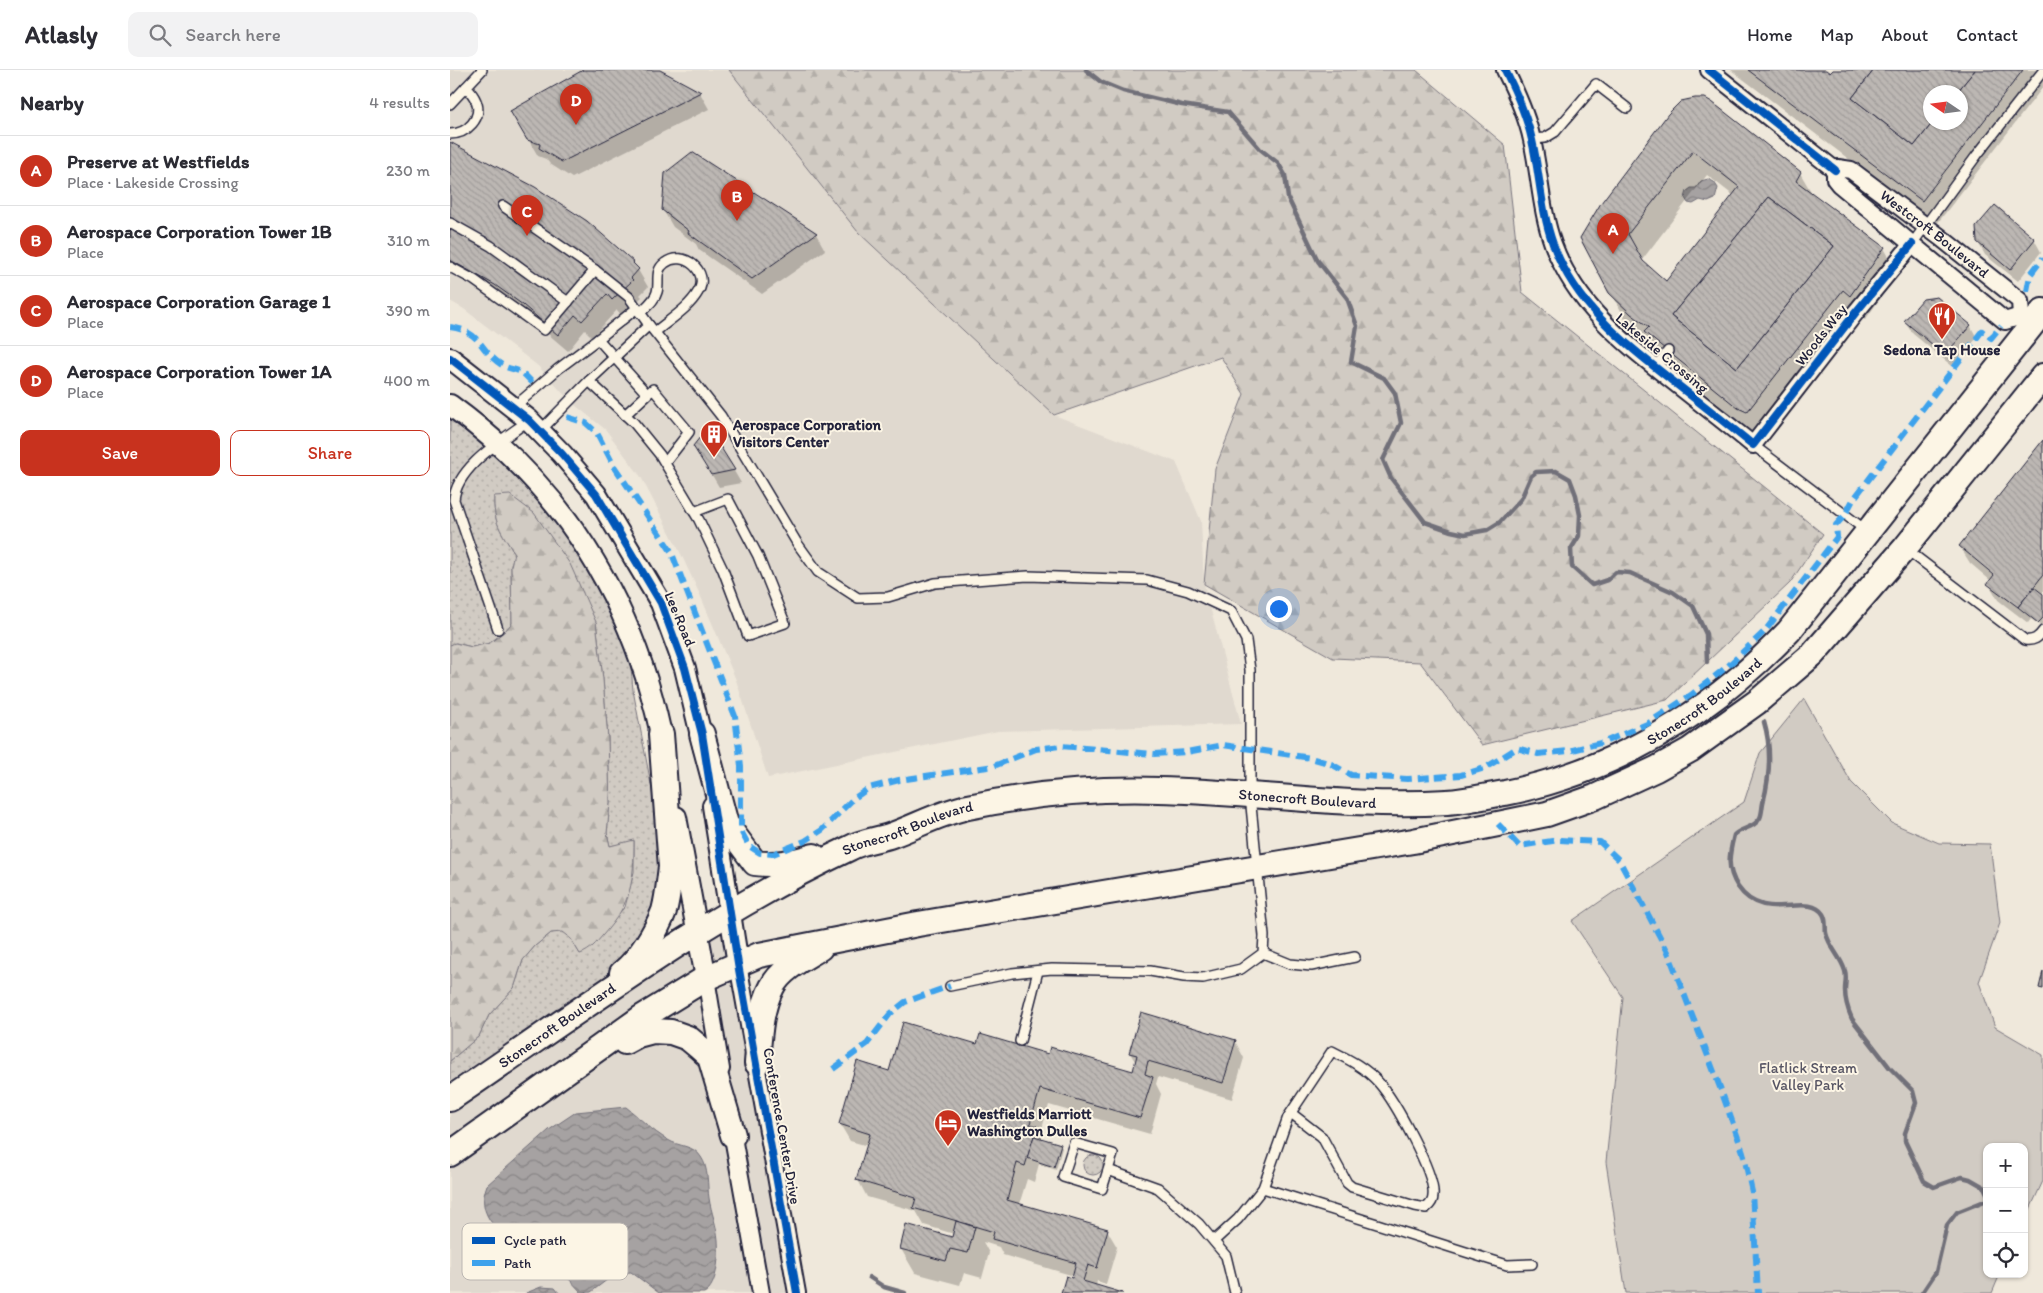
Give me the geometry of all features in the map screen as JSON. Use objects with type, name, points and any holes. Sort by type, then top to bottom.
[{"type":"main road","name":"Stonecroft Boulevard","points":[[450,1099],[730,911],[854,845],[886,838],[964,808],[1043,794],[1122,790],[1163,790],[1361,803],[1450,802],[1544,785],[1585,771],[1625,754],[1693,715],[1735,684],[1789,632],[2035,321]]},
{"type":"main road","name":"Stonecroft Boulevard","points":[[450,1155],[641,1018],[706,978],[758,955],[1256,866],[1413,841],[1547,814],[1595,797],[1656,769],[1690,750],[1758,702],[1792,673],[1839,626],[1905,548],[2043,376]]},
{"type":"main road","points":[[530,1045],[626,970],[641,951],[664,910],[671,867],[661,734]]},
{"type":"main road","points":[[702,734],[726,824],[755,864],[785,864],[854,845]]},
{"type":"main road","points":[[757,1063],[760,1028],[772,986],[786,970],[831,941]]},
{"type":"main road","points":[[450,1155],[491,1136],[616,1048],[638,1035],[653,1031],[672,1032],[688,1038],[710,1057],[732,1135]]},
{"type":"street","name":"Lakeside Crossing","points":[[1505,70],[1518,97],[1532,139],[1546,219],[1563,268],[1589,307],[1607,326],[1753,445]]},
{"type":"street","name":"Westcroft Boulevard","points":[[1709,70],[1835,170],[1839,184],[2005,321],[2035,321]]},
{"type":"street","name":"Westcroft Boulevard","points":[[1835,170],[1845,168],[1851,170],[2020,301],[2035,321]]},
{"type":"street","name":"Woods Way","points":[[1753,445],[1856,312],[1912,244]]},
{"type":"street","name":"Lee Road","points":[[450,358],[527,419],[596,494],[661,603],[686,668],[702,734],[738,964]]},
{"type":"street","points":[[450,405],[498,443],[523,467],[569,523],[616,598],[633,637],[648,680],[661,734],[698,932],[760,1293]]},
{"type":"street","name":"Conference Center Drive","points":[[738,964],[797,1293]]},
{"type":"lane","points":[[450,104],[482,70]]},
{"type":"lane","points":[[1912,244],[2043,71]]},
{"type":"lane","points":[[1532,139],[1545,138],[1556,132],[1596,84],[1627,108]]},
{"type":"lane","points":[[450,134],[465,131],[476,118],[478,109],[476,100],[466,88]]},
{"type":"lane","points":[[503,206],[595,270],[629,297],[722,416],[797,543],[818,572],[858,598],[888,597],[935,584],[1028,576],[1147,580],[1188,591],[1230,610],[1246,640],[1250,670],[1250,796],[1264,936],[1264,953]]},
{"type":"lane","points":[[450,223],[491,246],[568,302]]},
{"type":"lane","points":[[498,629],[454,500],[455,491],[465,472],[527,419],[589,381],[614,358],[652,328],[692,300],[699,292],[702,282],[701,274],[696,267],[689,261],[680,258],[666,262],[658,273],[658,290],[653,300],[558,369],[527,419]]},
{"type":"lane","points":[[450,267],[474,280],[544,330],[595,270]]},
{"type":"lane","points":[[598,339],[647,394]]},
{"type":"lane","points":[[1655,367],[1668,351]]},
{"type":"lane","points":[[589,381],[634,423],[665,463],[694,512],[723,570],[748,636],[785,622],[758,556],[728,500],[694,512]]},
{"type":"lane","points":[[625,415],[654,389],[689,432],[665,463]]},
{"type":"lane","name":"Lakeside Crossing","points":[[1753,445],[1868,532]]},
{"type":"lane","points":[[1905,548],[2025,640],[2032,641],[2038,638],[2043,630]]},
{"type":"lane","points":[[1264,953],[1290,964],[1311,966],[1355,956]]},
{"type":"lane","points":[[950,986],[1012,973],[1038,970],[1150,971],[1203,978],[1240,969],[1264,953]]},
{"type":"lane","points":[[1020,1041],[1038,970]]},
{"type":"lane","points":[[1214,1241],[1238,1219],[1263,1188],[1288,1117],[1332,1050],[1351,1061],[1378,1083],[1409,1131],[1418,1148],[1433,1188],[1434,1197],[1431,1204],[1426,1208],[1415,1206],[1352,1187],[1346,1183],[1329,1147],[1322,1137],[1291,1113]]},
{"type":"lane","points":[[1074,1143],[1114,1154],[1108,1170],[1102,1189],[1063,1177],[1074,1143]]},
{"type":"lane","points":[[1108,1170],[1158,1188],[1199,1224],[1226,1256],[1235,1293]]},
{"type":"lane","points":[[1263,1188],[1506,1265],[1532,1264]]},
{"type":"shaded area","points":[[450,70],[729,70],[1054,415],[1176,462],[1201,521],[1204,584],[1241,724],[998,731],[768,778],[736,680],[701,597],[641,477],[606,430],[570,401],[538,366],[464,309],[450,301]]},
{"type":"shaded area","points":[[730,911],[791,1293],[450,1293],[450,1107]]},
{"type":"green space","points":[[729,70],[1416,70],[1505,145],[1522,292],[1823,534],[1790,583],[1667,700],[1482,745],[1420,662],[1333,658],[1204,584],[1215,469],[1244,394],[1221,357],[1054,415],[858,232]]},
{"type":"green space","points":[[450,419],[499,459],[542,505],[579,555],[609,610],[629,656],[633,690],[664,853],[656,915],[623,962],[603,979],[450,1087],[450,1061],[479,1036],[489,1015],[514,988],[523,960],[535,946],[551,933],[562,931],[571,939],[580,954],[625,907],[634,872],[634,841],[610,846],[607,833],[610,803],[608,739],[596,622],[494,496],[496,520],[514,553],[511,566],[512,623],[490,643],[472,647],[456,643],[450,645]]},
{"type":"green space","points":[[510,495],[534,513],[570,564],[596,622],[608,739],[610,803],[607,833],[610,846],[634,840],[632,880],[626,902],[613,923],[596,943],[587,950],[580,954],[571,939],[562,932],[551,933],[535,946],[523,960],[514,988],[489,1015],[479,1036],[450,1061],[450,645],[455,643],[472,647],[490,643],[512,623],[511,566],[514,553],[496,520],[494,505],[494,496]]},
{"type":"green space","name":"Flatlick Stream Valley Park","points":[[1804,699],[1851,782],[1892,823],[1939,843],[1990,844],[2000,923],[1979,982],[1995,1027],[2043,1055],[2043,1181],[2028,1213],[2028,1143],[1983,1143],[1983,1278],[1998,1278],[1992,1293],[1626,1293],[1606,1162],[1623,997],[1572,921],[1744,802],[1760,753]]},
{"type":"green space","points":[[1093,1155],[1100,1158],[1103,1165],[1100,1172],[1093,1175],[1086,1172],[1083,1165],[1086,1158]]},
{"type":"water","points":[[1708,179],[1714,182],[1718,188],[1715,199],[1708,202],[1700,200],[1693,204],[1688,203],[1685,198],[1687,191],[1691,188],[1696,188],[1701,181]]},
{"type":"water","points":[[626,1107],[651,1129],[672,1142],[694,1150],[704,1161],[709,1198],[718,1240],[718,1261],[712,1284],[704,1293],[659,1293],[631,1272],[628,1272],[628,1223],[492,1223],[484,1207],[487,1185],[549,1130],[576,1112]]},
{"type":"water","points":[[570,1280],[607,1280],[591,1292],[582,1293]]},
{"type":"water","points":[[541,1287],[555,1288],[559,1293],[526,1293]]},
{"type":"building","points":[[583,70],[660,70],[701,92],[562,162],[539,148],[540,144],[527,140],[510,111]]},
{"type":"building","points":[[1748,70],[1826,70],[1830,73],[1833,70],[1874,70],[1852,98],[1914,146],[1927,130],[1968,130],[1968,85],[1963,85],[1975,70],[2023,70],[1922,201]]},
{"type":"building","points":[[1874,70],[1975,70],[1963,85],[1923,85],[1923,130],[1927,130],[1914,146],[1852,98]]},
{"type":"building","points":[[1705,98],[1712,102],[1801,172],[1796,181],[1885,247],[1850,296],[1843,290],[1747,412],[1738,408],[1644,332],[1649,327],[1631,314],[1609,293],[1580,238],[1601,203],[1668,114],[1681,101]],"holes":[[[1693,151],[1739,187],[1666,281],[1643,261],[1628,234]],[[1769,197],[1834,246],[1737,368],[1671,316]]]},
{"type":"building","points":[[450,142],[535,187],[587,221],[634,262],[639,269],[631,278],[633,280],[612,300],[607,294],[582,321],[575,315],[558,335],[523,305],[495,285],[450,260]]},
{"type":"building","points":[[692,152],[817,233],[752,279],[688,233],[689,231],[662,210],[665,173]]},
{"type":"building","points":[[1769,197],[1834,246],[1737,368],[1671,316]]},
{"type":"building","points":[[1995,205],[2035,239],[2010,270],[1977,242],[1976,227]]},
{"type":"building","name":"Sedona Tap House","points":[[1937,297],[1971,325],[1945,355],[1904,321],[1923,299]]},
{"type":"building","name":"Aerospace Corporation Visitors Center","points":[[708,427],[735,470],[711,475],[693,446]]},
{"type":"building","points":[[2043,440],[2043,575],[2018,607],[1987,584],[1994,575],[1959,546]]},
{"type":"building","points":[[2034,587],[2043,594],[2043,618],[2038,623],[2018,607]]},
{"type":"building","points":[[2043,971],[2043,989],[2039,988]]},
{"type":"building","name":"Westfields Marriott Washington Dulles","points":[[1141,1012],[1236,1040],[1223,1083],[1148,1061],[1145,1074],[1153,1077],[1140,1118],[1040,1089],[1030,1124],[1037,1126],[1025,1166],[1017,1163],[1007,1200],[1108,1229],[1097,1268],[1088,1265],[1083,1281],[1123,1293],[1061,1293],[1066,1276],[1072,1278],[1076,1263],[992,1239],[994,1232],[913,1208],[916,1198],[856,1180],[870,1134],[839,1124],[857,1061],[889,1071],[903,1022],[977,1044],[980,1034],[1048,1054],[1050,1047],[1133,1071],[1137,1055],[1129,1053]]},
{"type":"building","points":[[1034,1136],[1061,1144],[1054,1167],[1027,1158]]},
{"type":"building","points":[[956,1221],[975,1227],[968,1253],[950,1249],[946,1261],[900,1249],[906,1224],[952,1237]]},
{"type":"waterway","points":[[1086,70],[1101,82],[1123,91],[1182,105],[1228,112],[1260,149],[1278,163],[1285,175],[1288,198],[1318,261],[1347,298],[1357,326],[1351,362],[1384,378],[1395,393],[1401,423],[1383,460],[1391,478],[1425,522],[1465,534],[1487,530],[1500,522],[1521,499],[1531,476],[1536,472],[1556,471],[1570,479],[1580,515],[1579,536],[1571,549],[1572,567],[1592,585],[1607,580],[1616,572],[1630,573],[1673,592],[1693,606],[1706,634],[1707,662]]},
{"type":"waterway","points":[[1764,722],[1769,752],[1769,773],[1760,818],[1751,826],[1734,835],[1730,861],[1734,880],[1749,898],[1760,904],[1772,906],[1807,905],[1816,908],[1823,914],[1826,933],[1845,971],[1846,997],[1852,1019],[1890,1068],[1913,1091],[1916,1103],[1905,1133],[1905,1141],[1924,1181],[1934,1187],[1962,1177],[1970,1179],[1984,1188]]},
{"type":"waterway","points":[[1922,1293],[1936,1272],[1947,1225],[1957,1212],[1983,1202]]},
{"type":"waterway","points":[[869,1277],[884,1287],[905,1293]]},
{"type":"marked path","points":[[2027,291],[2030,275],[2043,258]]},
{"type":"marked path","points":[[567,417],[586,423],[597,433],[614,466],[671,551],[735,716],[741,766],[741,831],[749,846],[760,853],[773,854],[805,841],[822,830],[853,799],[869,788],[899,780],[994,766],[1036,749],[1061,746],[1154,754],[1187,752],[1223,745],[1311,758],[1331,764],[1351,775],[1407,779],[1461,775],[1485,768],[1517,748],[1538,754],[1569,751],[1604,742],[1647,724],[1691,695],[1728,666],[1765,631],[1837,537],[1836,525],[1845,515],[1853,500],[1982,331],[1991,338],[2001,326]]},
{"type":"marked path","points":[[450,327],[460,329],[474,337],[494,360],[521,372],[533,383]]},
{"type":"marked path","points":[[1498,824],[1519,846],[1559,840],[1600,842],[1619,860],[1668,952],[1743,1152],[1752,1192],[1758,1293]]},
{"type":"marked path","points":[[833,1069],[867,1044],[890,1014],[905,1002],[950,986]]},
{"type":"cycle path","points":[[1505,70],[1521,104],[1530,131],[1543,206],[1553,244],[1562,265],[1574,285],[1587,303],[1618,335],[1652,365],[1753,445],[1856,312],[1912,244]]},
{"type":"cycle path","points":[[1709,70],[1835,170]]},
{"type":"cycle path","points":[[450,358],[529,420],[562,454],[596,494],[661,603],[685,668],[702,734],[738,964],[797,1293]]},
{"type":"place","name":"Aerospace Corporation Tower 1A","points":[[576,125]]},
{"type":"place","name":"Aerospace Corporation Tower 1B","points":[[737,221]]},
{"type":"place","name":"Aerospace Corporation Garage 1","points":[[527,236]]},
{"type":"place","name":"Preserve at Westfields","points":[[1613,254]]},
{"type":"place","name":"Sedona Tap House","points":[[1942,340]]},
{"type":"place","name":"Aerospace Corporation Visitors Center","points":[[714,458]]},
{"type":"place","name":"Westfields Marriott Washington Dulles","points":[[948,1147]]}]
